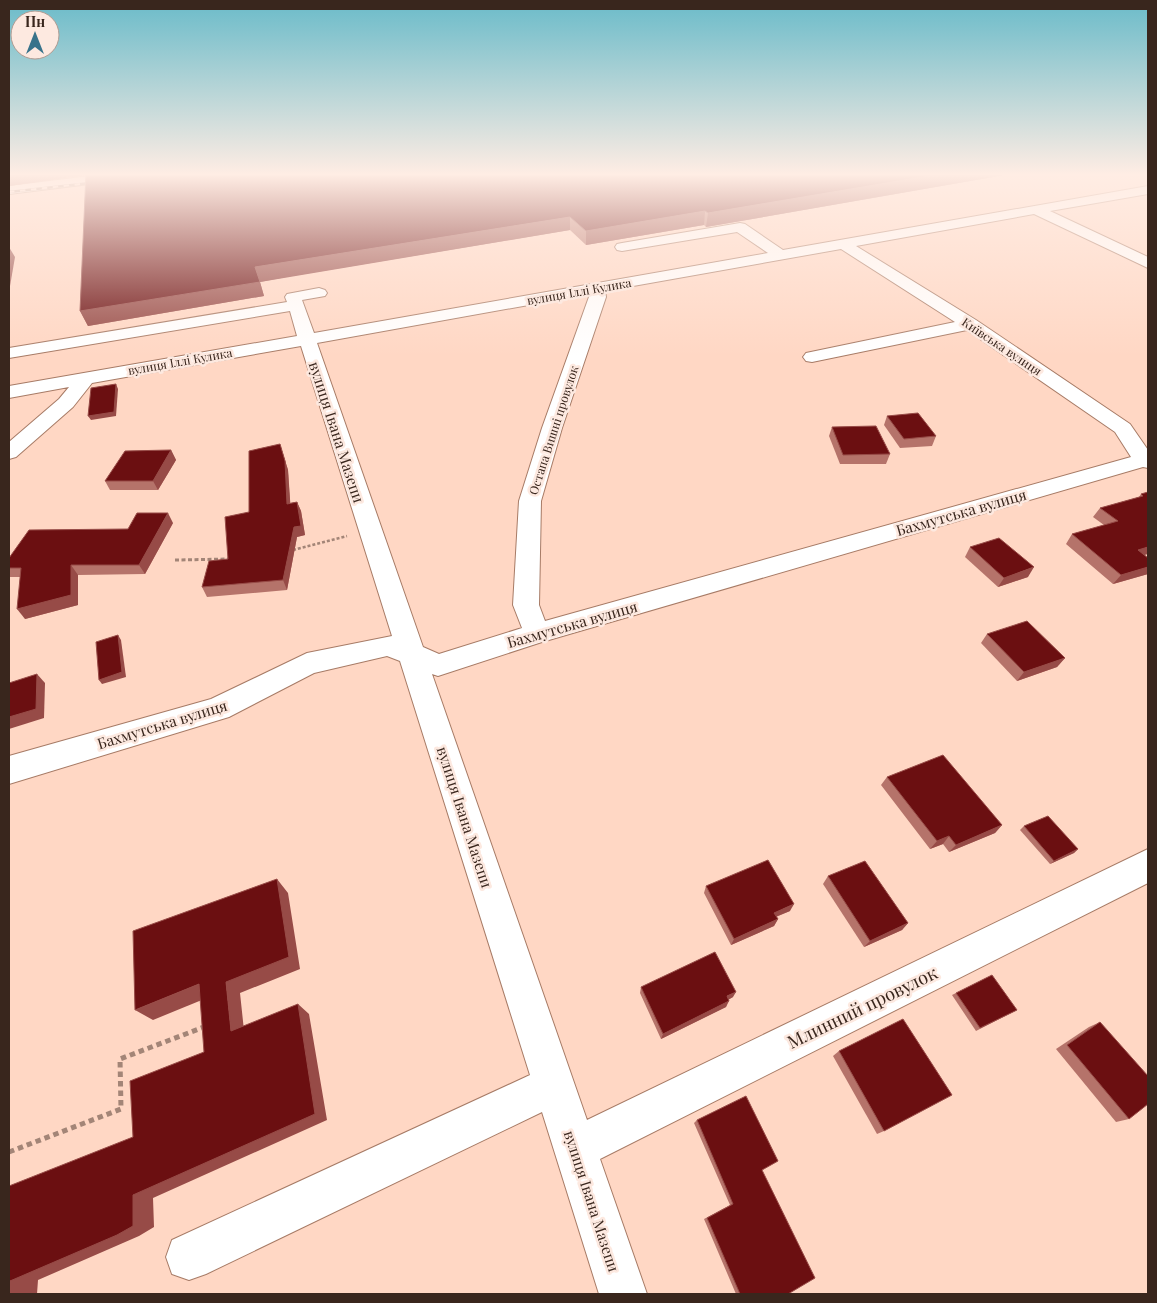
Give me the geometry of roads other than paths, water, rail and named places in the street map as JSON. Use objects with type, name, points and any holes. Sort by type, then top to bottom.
[{"type":"street","points":[[622,247],[700,234]]},
{"type":"street","points":[[750,234],[782,256]]},
{"type":"street","name":"вулиця Іллі Кулика","points":[[17,371],[86,378],[901,234]]},
{"type":"street","points":[[1086,234],[1148,263]]},
{"type":"street","name":"Київська вулиця","points":[[843,244],[970,324],[1122,428],[1146,461]]},
{"type":"street","name":"Остапа Вишні провулок","points":[[537,633],[526,605],[530,502],[552,428],[598,297],[597,288]]},
{"type":"street","points":[[17,371],[296,304],[293,297],[319,293]]},
{"type":"street","name":"вулиця Івана Мазепи","points":[[296,304],[623,1294]]},
{"type":"street","points":[[812,357],[970,324]]},
{"type":"street","points":[[9,453],[66,403],[86,378]]},
{"type":"street","name":"Бахмутська вулиця","points":[[9,770],[219,709],[307,664],[388,645],[438,665],[537,633],[1146,461]]},
{"type":"street","name":"Млинний провулок","points":[[575,1149],[1148,865]]},
{"type":"street","points":[[189,1257],[554,1085]]}]
